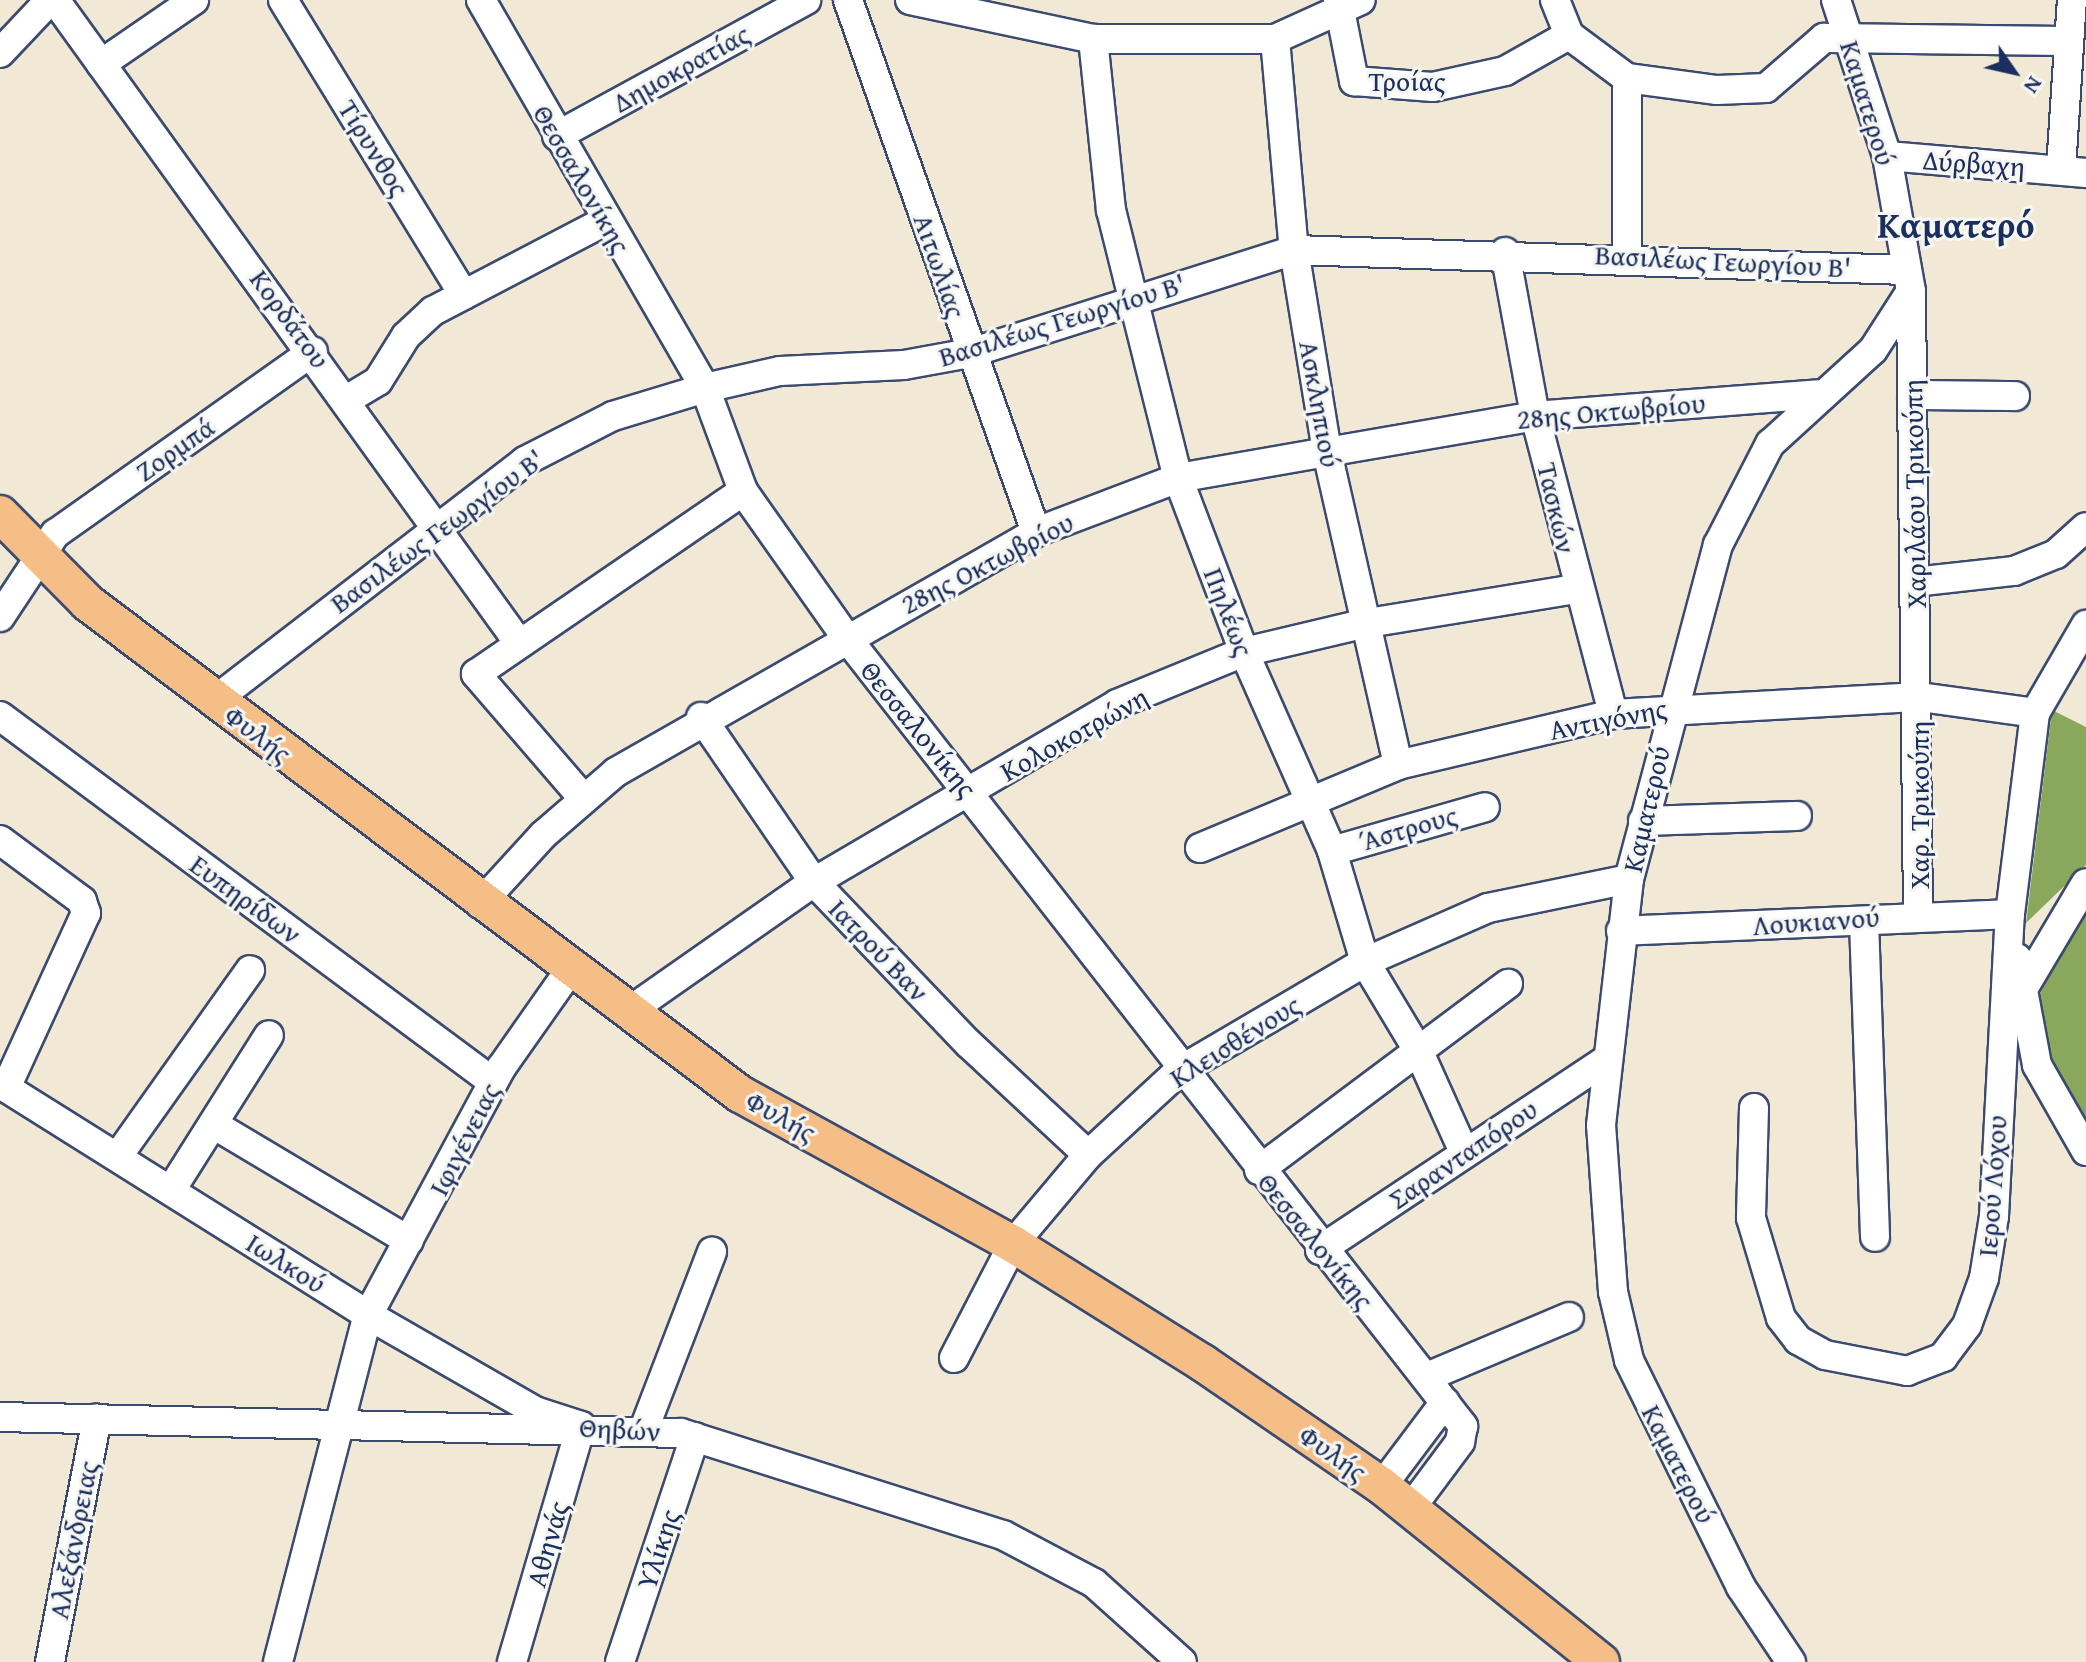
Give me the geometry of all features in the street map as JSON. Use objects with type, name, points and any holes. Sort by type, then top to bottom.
[{"type":"main road","name":"Φυλής","points":[[0,514],[42,553],[88,603],[480,904],[740,1094],[1013,1244],[1382,1486],[1601,1662]]},
{"type":"street","points":[[0,53],[52,0]]},
{"type":"street","name":"Κορδάτου","points":[[52,0],[348,399],[519,643]]},
{"type":"street","points":[[101,64],[194,0]]},
{"type":"street","name":"Τίρυνθος","points":[[283,0],[464,295]]},
{"type":"street","name":"Θεσσαλονίκης","points":[[481,0],[605,221],[705,388],[743,491],[846,637],[970,793],[1179,1071],[1445,1402],[1463,1437],[1410,1509]]},
{"type":"street","name":"Δημοκρατίας","points":[[557,136],[806,0]]},
{"type":"street","name":"Αιτωλίας","points":[[848,0],[970,353],[1036,532]]},
{"type":"street","points":[[910,0],[979,10],[1093,39],[1275,39],[1346,4]]},
{"type":"street","points":[[1555,0],[1569,35],[1627,78],[1766,88],[1824,38],[1849,41],[2069,41]]},
{"type":"street","name":"Καματερού","points":[[1791,1662],[1741,1587],[1658,1427],[1620,1331],[1601,1125],[1629,879],[1670,706],[1718,545],[1743,487],[1770,444],[1818,394],[1873,350],[1909,280],[1887,156],[1836,0]]},
{"type":"street","points":[[2072,0],[2069,41],[2074,171]]},
{"type":"street","name":"Τροίας","points":[[1346,4],[1354,81],[1433,87],[1505,71],[1569,35]]},
{"type":"street","name":"Πηλέως","points":[[1093,39],[1129,301],[1178,478],[1244,652],[1332,851],[1365,962],[1419,1052],[1464,1152]]},
{"type":"street","name":"Ασκληπιού","points":[[1275,39],[1294,250],[1327,452],[1362,624],[1398,765]]},
{"type":"street","points":[[1627,78],[1627,256]]},
{"type":"street","name":"Δύρβαχη","points":[[1887,156],[2074,171]]},
{"type":"street","points":[[348,399],[378,381],[415,326],[464,295],[605,221]]},
{"type":"street","name":"Βασιλέως Γεωργίου Β'","points":[[215,700],[436,525],[525,461],[600,422],[705,388],[815,366],[904,365],[970,353],[1294,250],[1627,256],[1909,280]]},
{"type":"street","name":"Τασκών","points":[[1505,252],[1535,416],[1576,589],[1613,714]]},
{"type":"street","name":"Χαριλάου Τρικούπη","points":[[1909,280],[1914,582],[1920,697]]},
{"type":"street","name":"Ζορμπά","points":[[0,617],[55,534],[313,351]]},
{"type":"street","name":"28ης Οκτωβρίου","points":[[480,904],[583,798],[701,717],[1036,532],[1178,478],[1535,416],[1818,394]]},
{"type":"street","points":[[1912,395],[2015,396]]},
{"type":"street","points":[[583,798],[476,674],[743,491]]},
{"type":"street","points":[[1914,582],[2014,571],[2056,554],[2086,527]]},
{"type":"street","name":"Κολοκοτρώνη","points":[[628,1012],[814,882],[1117,704],[1244,652],[1362,624],[1576,589]]},
{"type":"street","name":"Ιερού Λόχου","points":[[1754,1108],[1751,1218],[1766,1282],[1790,1329],[1825,1355],[1907,1371],[1943,1357],[1967,1325],[1989,1247],[2010,914],[2035,713],[2086,625]]},
{"type":"street","name":"Αντιγόνης","points":[[1200,848],[1308,797],[1398,765],[1613,714],[1670,706],[1920,697],[2035,713]]},
{"type":"street","name":"Χαρ. Τρικούπη","points":[[1918,912],[1920,697]]},
{"type":"street","name":"Ευπηρίδων","points":[[0,716],[493,1082]]},
{"type":"street","name":"Ιατρού Βαν","points":[[701,717],[814,882],[968,1043],[1088,1155]]},
{"type":"street","name":"Άστρους","points":[[1332,851],[1485,807]]},
{"type":"street","points":[[1643,821],[1797,816]]},
{"type":"street","points":[[0,840],[82,901],[86,913],[3,1086]]},
{"type":"street","name":"Κλεισθένους","points":[[954,1358],[1013,1244],[1088,1155],[1179,1071],[1365,962],[1488,908],[1629,879]]},
{"type":"street","points":[[2023,989],[2086,883]]},
{"type":"street","name":"Λουκιανού","points":[[1621,931],[1864,921],[1918,912],[2010,914]]},
{"type":"street","points":[[2010,914],[2037,1065],[2086,1151]]},
{"type":"street","points":[[1864,921],[1875,1237]]},
{"type":"street","points":[[118,1156],[250,970]]},
{"type":"street","name":"Ιφιγένειας","points":[[338,1424],[368,1315],[493,1082],[570,970]]},
{"type":"street","points":[[1259,1170],[1508,984]]},
{"type":"street","points":[[171,1190],[269,1035]]},
{"type":"street","name":"Σαρανταπόρου","points":[[1320,1250],[1607,1059]]},
{"type":"street","name":"Ιωλκού","points":[[3,1086],[368,1315],[535,1411],[581,1426]]},
{"type":"street","points":[[213,1124],[409,1241]]},
{"type":"street","points":[[644,1429],[712,1252]]},
{"type":"street","points":[[1427,1377],[1569,1317]]},
{"type":"street","points":[[1382,1486],[1445,1402]]},
{"type":"street","name":"Θηβών","points":[[0,1417],[581,1426],[644,1429],[695,1437],[1003,1535],[1094,1583],[1182,1662]]},
{"type":"street","name":"Αλεξάνδρειας","points":[[50,1662],[97,1418]]},
{"type":"street","points":[[278,1662],[338,1424]]},
{"type":"street","name":"Αθηνάς","points":[[512,1662],[581,1426]]},
{"type":"street","name":"Υλίκης","points":[[620,1662],[695,1437]]},
{"type":"green space","points":[[2052,710],[2086,727],[2086,865],[2026,923]]},
{"type":"green space","points":[[2086,898],[2086,1129],[2042,1050],[2040,994]]},
{"type":"district","name":"Καματερό","points":[[1956,224]]}]
